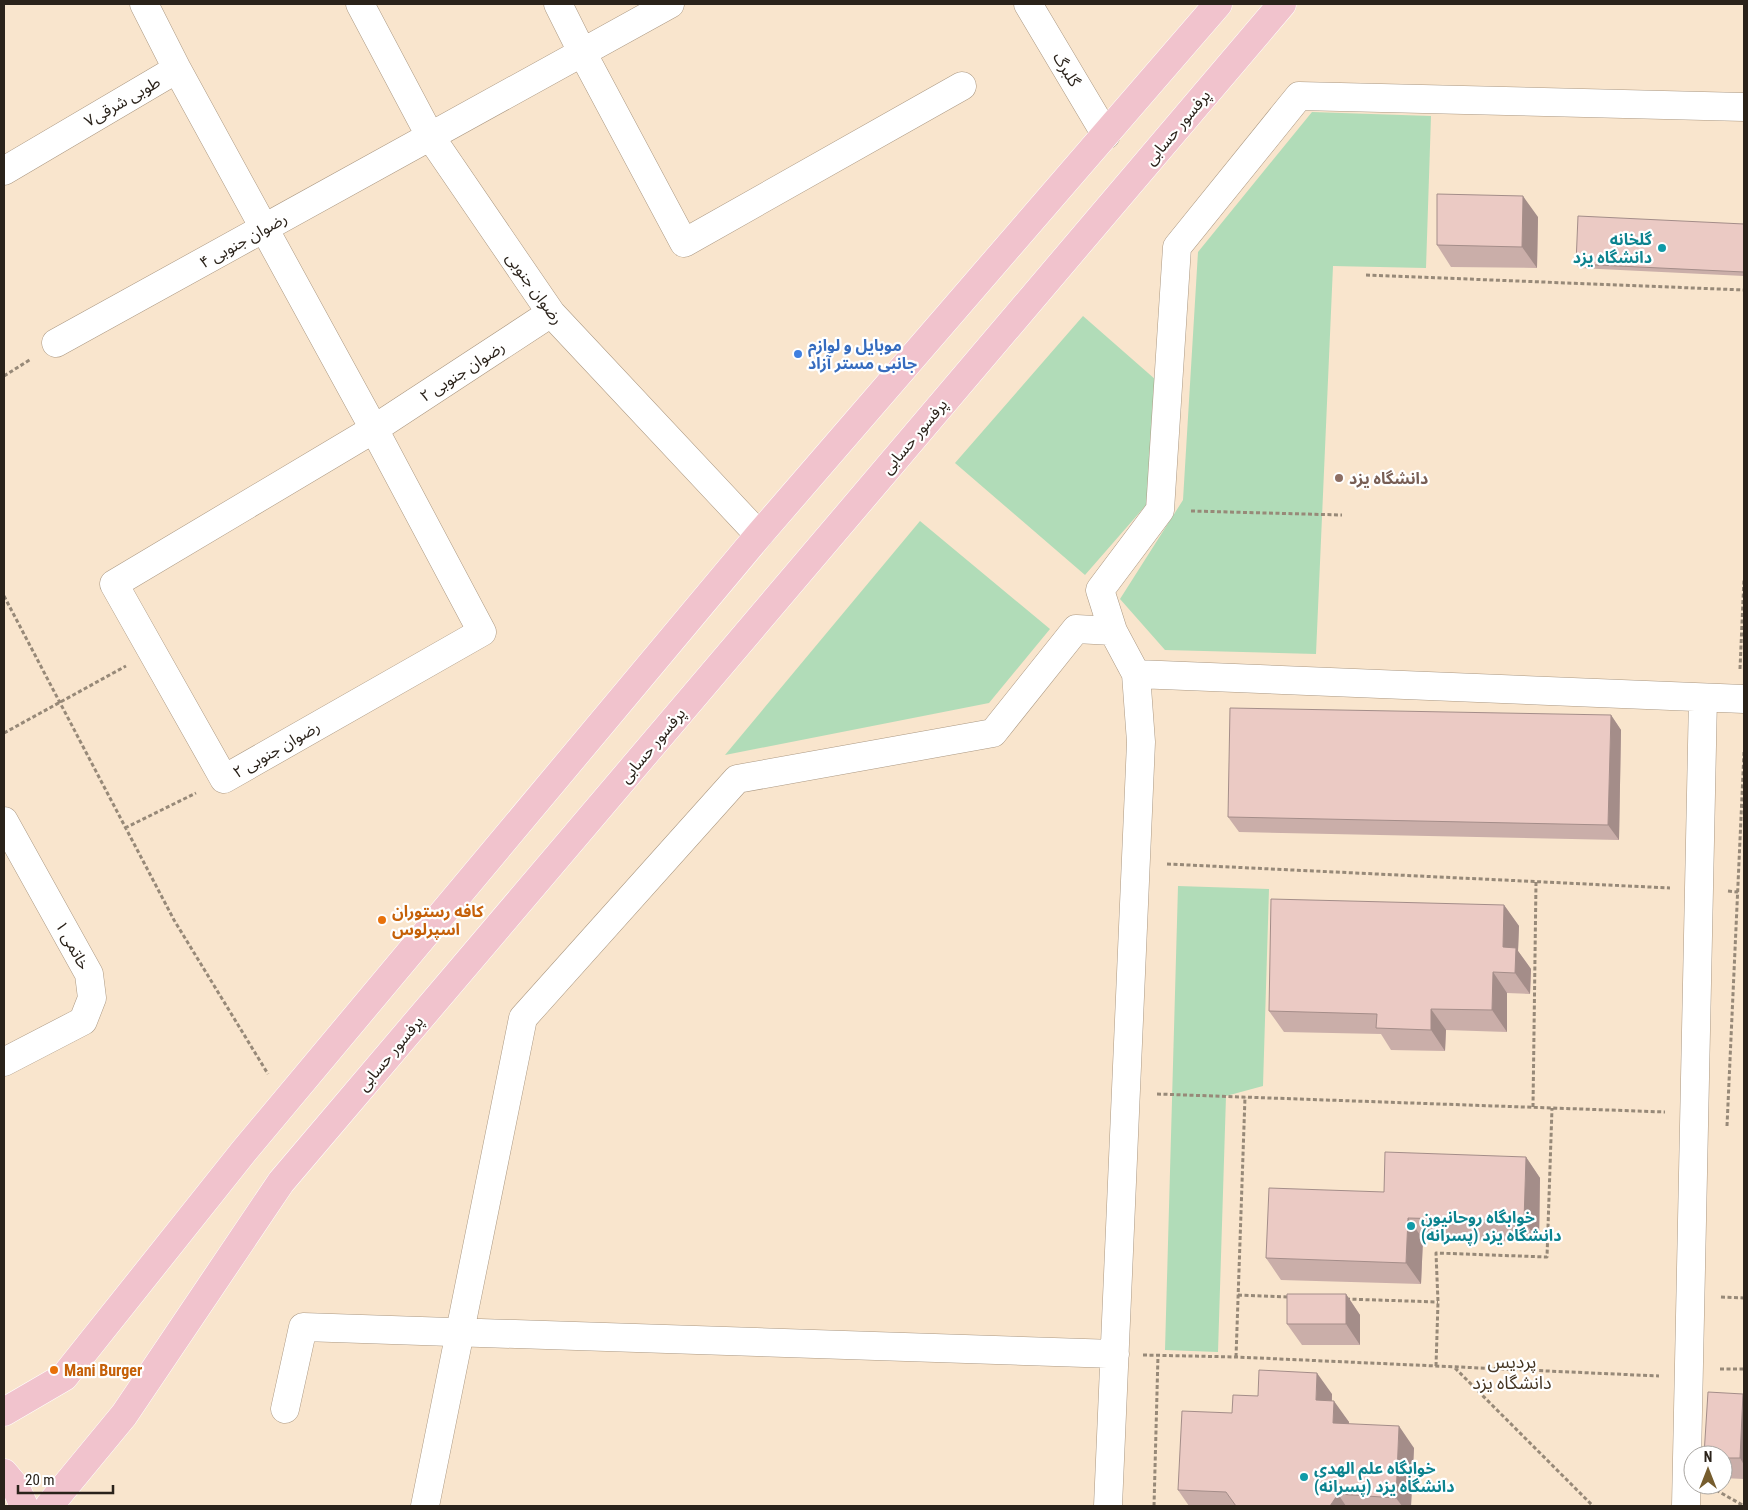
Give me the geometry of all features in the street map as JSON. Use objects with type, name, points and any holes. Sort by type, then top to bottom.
[{"type":"main road","points":[[4,1412],[64,1377],[244,1151],[759,535],[1218,4]]},
{"type":"main road","name":"پرفسور حسابی","points":[[49,1506],[124,1415],[281,1182],[1282,4]]},
{"type":"main road","points":[[4,1473],[15,1486],[24,1506]]},
{"type":"street","name":"طوبی شرقی۷","points":[[4,171],[177,70],[144,4]]},
{"type":"street","name":"رضوان جنوبی","points":[[360,4],[430,136],[550,313],[759,535]]},
{"type":"street","points":[[558,4],[684,243],[962,86]]},
{"type":"street","name":"رضوان جنوبی ۴","points":[[56,343],[670,4]]},
{"type":"street","name":"گلبرگ","points":[[1028,4],[1106,135]]},
{"type":"street","points":[[177,70],[265,227],[374,429]]},
{"type":"street","points":[[1108,1506],[1141,742],[1136,674],[1113,631],[1100,590],[1160,510],[1177,247],[1299,96],[1744,107]]},
{"type":"street","name":"رضوان جنوبی ۲","points":[[374,429],[482,632],[224,779],[114,584],[374,429],[550,313]]},
{"type":"street","points":[[425,1506],[523,1018],[737,779],[993,733],[1076,629],[1113,631]]},
{"type":"street","points":[[1136,674],[1741,699]]},
{"type":"street","points":[[1686,1506],[1703,698]]},
{"type":"street","name":"خاتمی ۱","points":[[4,1062],[83,1022],[92,998],[90,974],[5,826]]},
{"type":"street","points":[[285,1409],[303,1327],[1115,1354]]},
{"type":"path","points":[[1366,275],[1744,290]]},
{"type":"path","points":[[1160,510],[1342,515]]},
{"type":"path","points":[[1741,699],[1744,578]]},
{"type":"path","points":[[4,596],[174,920],[285,1102]]},
{"type":"path","points":[[4,732],[153,652]]},
{"type":"path","points":[[1726,1133],[1744,752]]},
{"type":"path","points":[[125,828],[224,779]]},
{"type":"path","points":[[1136,862],[1738,892]]},
{"type":"path","points":[[1533,1107],[1536,882]]},
{"type":"path","points":[[1126,1093],[1727,1114]]},
{"type":"path","points":[[1236,1357],[1246,1097]]},
{"type":"path","points":[[1436,1366],[1438,1302],[1436,1253],[1547,1257],[1552,1108]]},
{"type":"path","points":[[1238,1295],[1295,1297]]},
{"type":"path","points":[[1719,1297],[1744,1298]]},
{"type":"path","points":[[1343,1299],[1438,1302]]},
{"type":"path","points":[[1115,1354],[1236,1357],[1689,1378]]},
{"type":"path","points":[[1154,1506],[1158,1355]]},
{"type":"path","points":[[1454,1367],[1593,1506]]},
{"type":"path","points":[[1725,1495],[1744,1506]]},
{"type":"green space","points":[[1312,112],[1431,116],[1426,268],[1333,266],[1316,654],[1165,650],[1120,599],[1183,500],[1198,252]]},
{"type":"green space","points":[[1083,316],[1156,380],[1147,504],[1085,575],[955,463]]},
{"type":"green space","points":[[920,521],[1050,629],[989,703],[725,755]]},
{"type":"green space","points":[[1178,886],[1269,889],[1263,1086],[1226,1096],[1218,1352],[1165,1350]]},
{"type":"building","points":[[1437,194],[1523,196],[1522,247],[1437,245]]},
{"type":"building","name":"گلخانه دانشگاه یزد","points":[[1578,216],[1744,224],[1744,272],[1576,264]]},
{"type":"building","points":[[1230,708],[1611,715],[1608,825],[1228,817]]},
{"type":"building","points":[[1271,899],[1504,905],[1503,947],[1516,948],[1515,973],[1493,972],[1492,1010],[1431,1009],[1431,1030],[1376,1028],[1377,1014],[1269,1011]]},
{"type":"building","name":"خوابگاه روحانیون (پسرانه) دانشگاه یزد","points":[[1385,1152],[1526,1157],[1524,1221],[1408,1218],[1406,1263],[1266,1258],[1269,1188],[1384,1192]]},
{"type":"building","points":[[1287,1294],[1346,1294],[1346,1324],[1287,1324]]},
{"type":"building","name":"خوابگاه علم الهدی (پسرانه) دانشگاه یزد","points":[[1259,1370],[1317,1373],[1316,1400],[1334,1401],[1333,1423],[1399,1426],[1396,1498],[1338,1494],[1330,1506],[1236,1506],[1226,1492],[1178,1490],[1182,1411],[1232,1413],[1233,1395],[1258,1396]]},
{"type":"building","points":[[1708,1392],[1743,1394],[1740,1458],[1733,1458],[1733,1445],[1705,1445]]},
{"type":"place","name":"گلخانه دانشگاه یزد","points":[[1662,248]]},
{"type":"place","name":"موبایل و لوازم جانبی مستر آزاد","points":[[798,354]]},
{"type":"place","name":"دانشگاه یزد","points":[[1339,478]]},
{"type":"place","name":"کافه رستوران اسپرلوس","points":[[382,920]]},
{"type":"place","name":"خوابگاه روحانیون (پسرانه) دانشگاه یزد","points":[[1411,1226]]},
{"type":"place","name":"Mani Burger","points":[[54,1370]]},
{"type":"place","name":"خوابگاه علم الهدی (پسرانه) دانشگاه یزد","points":[[1304,1477]]},
{"type":"district","name":"پردیس دانشگاه یزد","points":[[1512,1372]]}]
